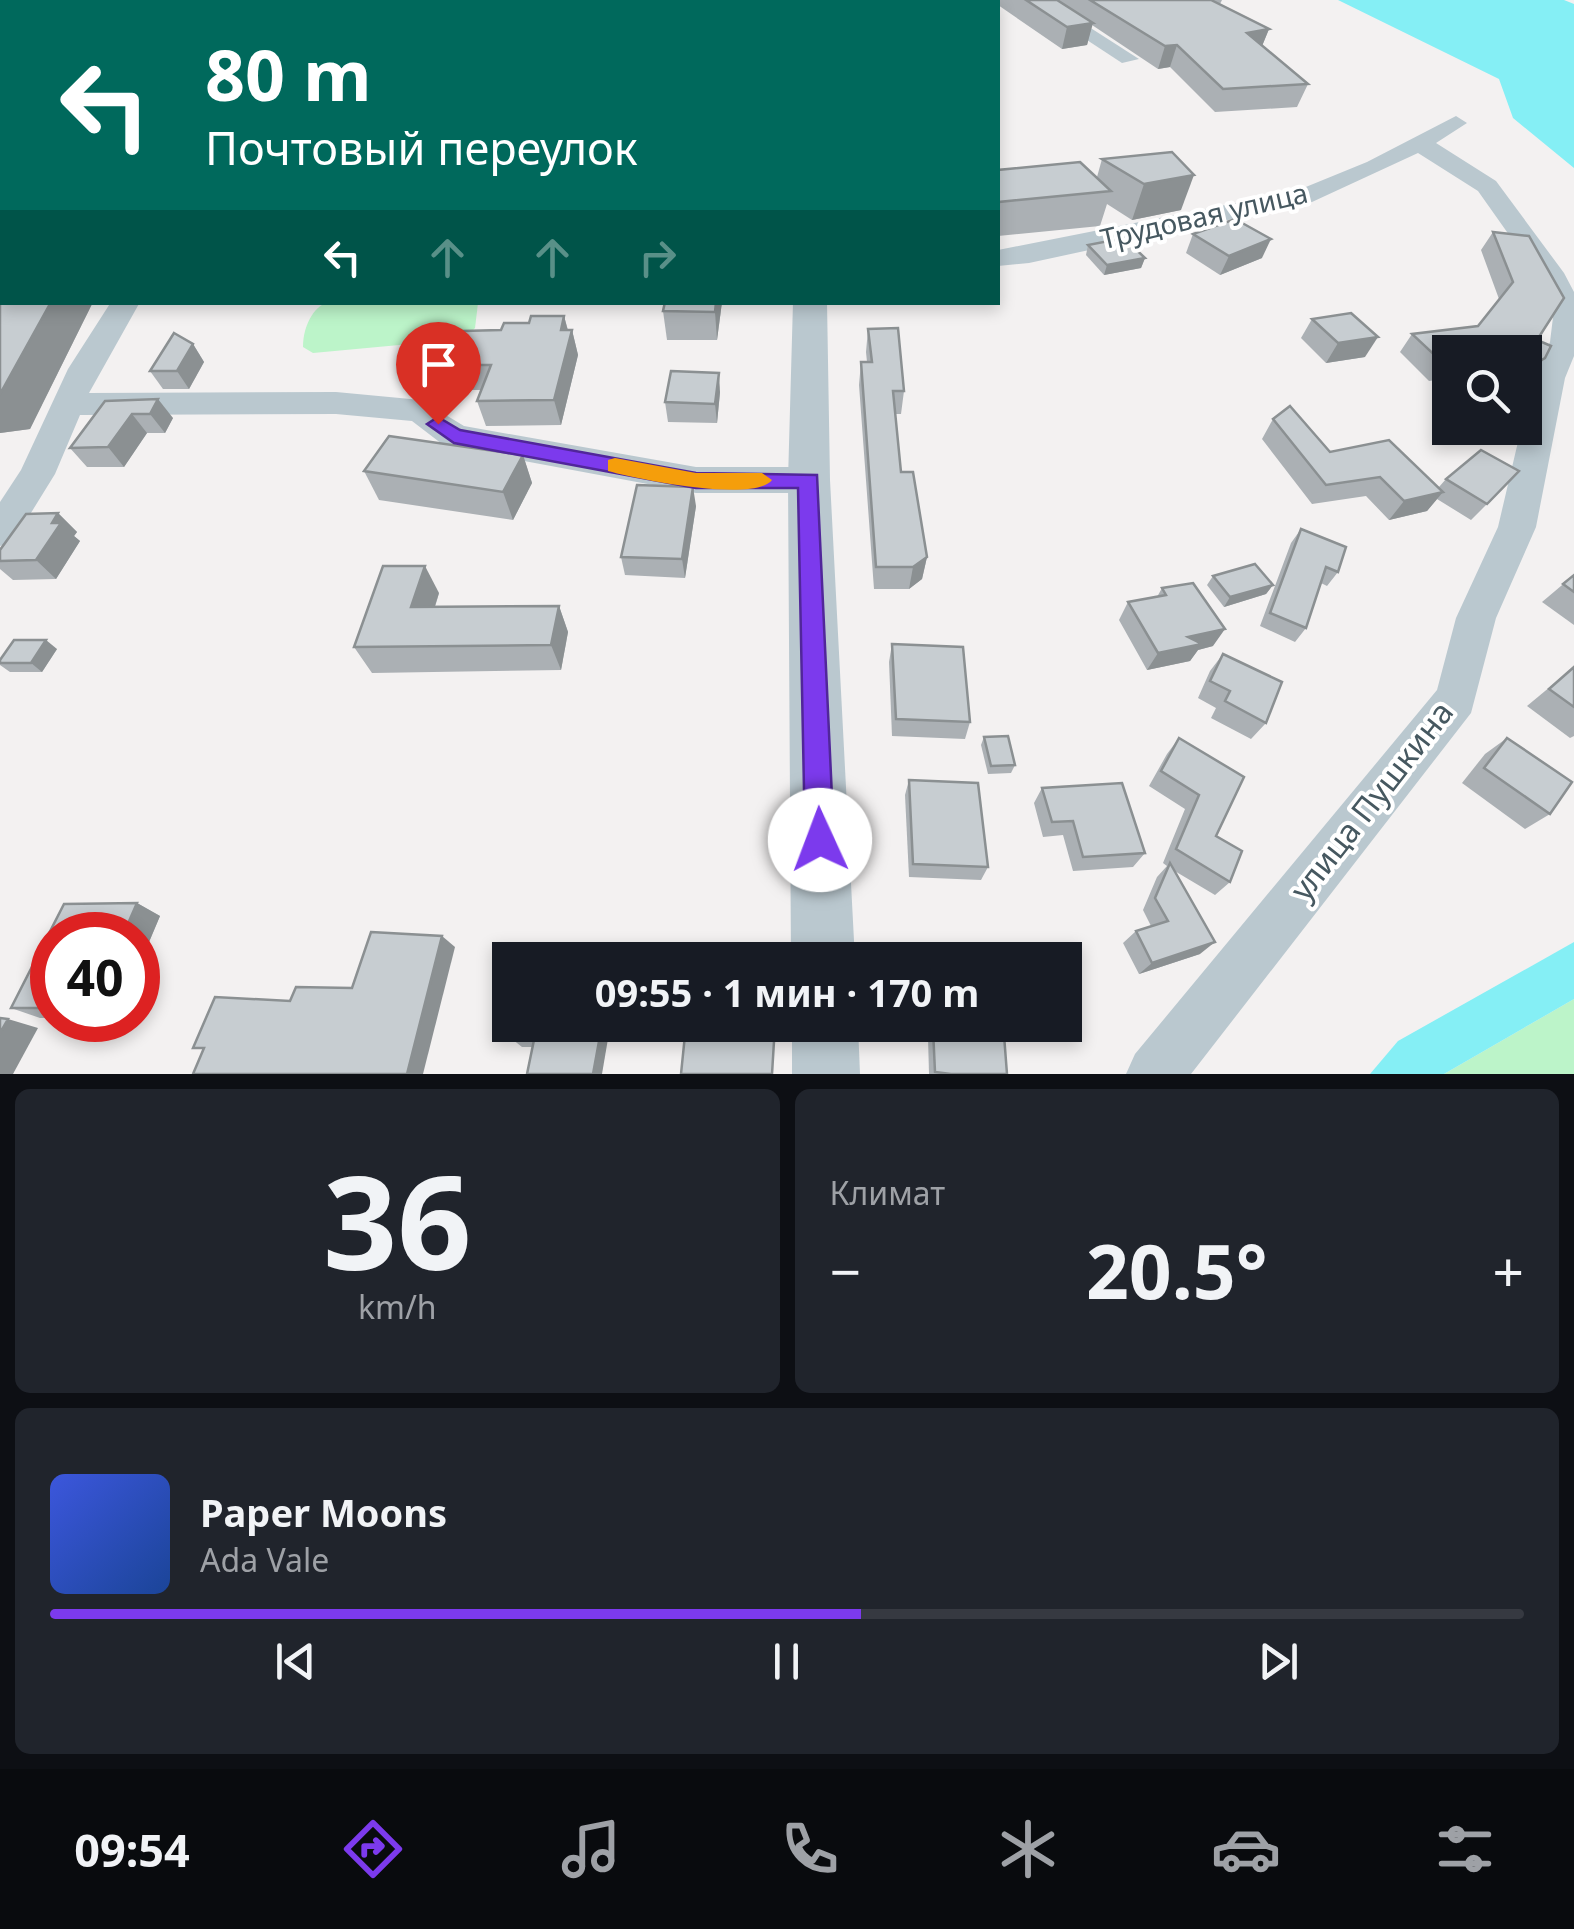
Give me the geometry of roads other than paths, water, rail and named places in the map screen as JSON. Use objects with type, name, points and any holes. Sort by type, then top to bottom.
[{"type":"street","points":[[1035,0],[1129,59]]},
{"type":"street","name":"Трудовая улица","points":[[1000,258],[1029,255],[1303,196],[1456,124]]},
{"type":"street","name":"улица Пушкина","points":[[1154,1074],[1456,699],[1476,618],[1517,527],[1549,378],[1565,342],[1569,309],[1550,273],[1487,186],[1419,143]]},
{"type":"street","points":[[0,532],[37,474],[84,369],[124,305]]},
{"type":"street","points":[[810,305],[809,480],[822,942]]},
{"type":"street","points":[[68,404],[336,404],[421,411],[454,436],[696,480],[809,480]]},
{"type":"street","points":[[825,1042],[826,1074]]},
{"type":"water","points":[[1338,0],[1564,0],[1574,4],[1574,168],[1513,118],[1499,79]]},
{"type":"water","points":[[1574,942],[1574,999],[1444,1074],[1370,1074],[1398,1041]]}]
